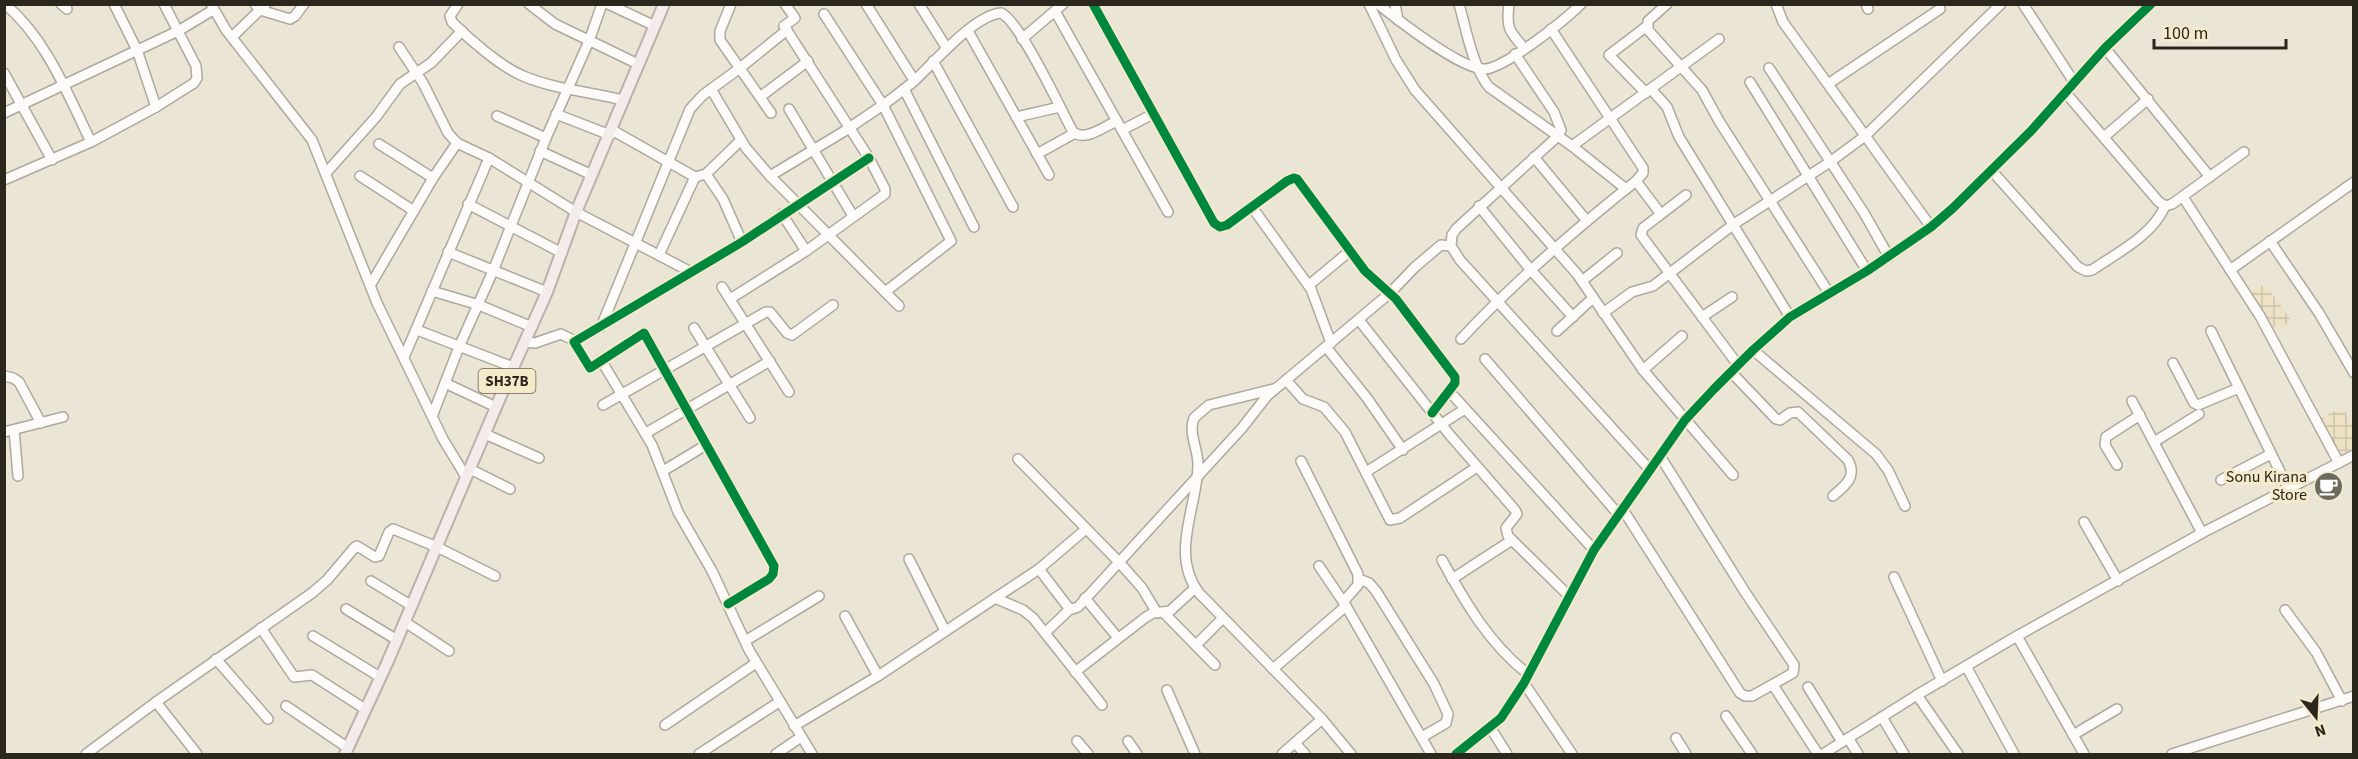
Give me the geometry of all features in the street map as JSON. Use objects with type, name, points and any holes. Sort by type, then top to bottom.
[{"type":"main road","name":"SH37B","points":[[346,751],[438,547],[484,434],[547,292],[576,212],[664,4]]},
{"type":"street","points":[[5,4],[29,27],[63,86],[91,142]]},
{"type":"street","points":[[114,4],[137,50],[156,107]]},
{"type":"street","points":[[5,178],[91,142],[187,89],[197,78],[196,66],[164,4]]},
{"type":"street","points":[[232,37],[260,6],[290,19],[304,4]]},
{"type":"street","points":[[458,4],[450,19],[462,31],[517,73],[567,88],[623,100]]},
{"type":"street","points":[[529,4],[555,24],[638,64]]},
{"type":"street","points":[[433,414],[540,151],[589,41],[602,4]]},
{"type":"street","points":[[608,4],[655,26]]},
{"type":"street","points":[[731,4],[719,35],[721,42],[771,113]]},
{"type":"street","points":[[730,299],[806,251],[885,194],[885,189],[850,128],[784,27],[795,18],[785,4]]},
{"type":"street","points":[[866,4],[914,80]]},
{"type":"street","points":[[919,4],[946,47]]},
{"type":"street","points":[[1023,39],[1063,4]]},
{"type":"street","points":[[1093,4],[1217,226],[1227,225],[1291,179],[1297,179],[1365,271],[1390,293],[1455,377],[1456,381],[1449,392],[1432,413]]},
{"type":"street","points":[[1369,4],[1396,60],[1415,90],[1582,281],[1643,370],[1732,475]]},
{"type":"street","points":[[1378,4],[1410,30],[1478,68],[1495,66],[1515,54],[1551,29],[1581,4]]},
{"type":"street","points":[[1395,4],[1398,20]]},
{"type":"street","points":[[1459,4],[1482,80],[1626,189]]},
{"type":"street","points":[[1509,4],[1508,29],[1524,48]]},
{"type":"street","points":[[1667,4],[1648,21],[1647,26],[1609,55],[1667,107],[1679,137],[1790,317]]},
{"type":"street","points":[[1776,4],[1784,22],[1931,227]]},
{"type":"street","points":[[1603,313],[1632,292],[1653,286],[1668,272],[1734,224],[1830,162],[1865,136],[2001,4]]},
{"type":"street","points":[[2023,4],[2073,82]]},
{"type":"street","points":[[1455,754],[1501,718],[1526,678],[1594,550],[1685,420],[1753,350],[1790,317],[1867,271],[1931,227],[1992,171],[2105,48],[2151,4]]},
{"type":"street","points":[[4,114],[178,31],[212,7],[232,37],[312,140],[377,303],[405,356],[443,438],[468,473],[510,489]]},
{"type":"street","points":[[1828,84],[1940,9]]},
{"type":"street","points":[[1055,11],[1168,212]]},
{"type":"street","points":[[770,176],[850,128],[883,105],[914,80],[946,47],[990,16],[1001,13],[1010,19],[1023,39],[1075,133],[1084,136],[1117,121]]},
{"type":"street","points":[[824,14],[883,105],[951,241],[885,292]]},
{"type":"street","points":[[1647,26],[1648,30],[1702,90],[1719,121],[1829,293]]},
{"type":"street","points":[[1461,339],[1496,301],[1554,247],[1643,173],[1643,168],[1551,29]]},
{"type":"street","points":[[601,327],[690,109],[711,89],[787,30]]},
{"type":"street","points":[[326,173],[376,117],[400,84],[431,63],[462,31]]},
{"type":"street","points":[[968,31],[1050,175]]},
{"type":"street","points":[[1572,146],[1719,39]]},
{"type":"street","points":[[399,47],[416,72],[448,133],[457,143],[489,158],[576,212],[691,272]]},
{"type":"street","points":[[2105,48],[2210,177]]},
{"type":"street","points":[[1515,54],[1559,120],[1561,129],[1558,136],[1456,229],[1452,235],[1451,246],[1460,260],[1496,301],[1650,470]]},
{"type":"street","points":[[760,97],[808,61]]},
{"type":"street","points":[[933,61],[1013,207]]},
{"type":"street","points":[[1769,68],[1864,213],[1889,256]]},
{"type":"street","points":[[4,73],[52,160]]},
{"type":"street","points":[[1750,82],[1867,271]]},
{"type":"street","points":[[711,89],[740,141],[770,176],[899,306]]},
{"type":"street","points":[[904,89],[974,227]]},
{"type":"street","points":[[2065,92],[2158,201],[2165,206]]},
{"type":"street","points":[[2103,137],[2148,99]]},
{"type":"street","points":[[1016,117],[1060,107]]},
{"type":"street","points":[[789,110],[853,216]]},
{"type":"street","points":[[556,114],[611,133],[695,177],[706,174],[740,141]]},
{"type":"street","points":[[1122,130],[1153,114]]},
{"type":"street","points":[[497,116],[546,138]]},
{"type":"street","points":[[1037,154],[1075,133]]},
{"type":"street","points":[[371,284],[433,178],[457,143]]},
{"type":"street","points":[[379,144],[433,178]]},
{"type":"street","points":[[540,151],[592,175]]},
{"type":"street","points":[[1992,171],[2078,267],[2086,271],[2092,270],[2131,243],[2157,221],[2165,206],[2182,197],[2244,152]]},
{"type":"street","points":[[1534,157],[1587,221]]},
{"type":"street","points":[[405,356],[489,158]]},
{"type":"street","points":[[575,341],[742,242],[797,203],[868,158]]},
{"type":"street","points":[[706,174],[723,199],[742,242]]},
{"type":"street","points":[[360,176],[414,211]]},
{"type":"street","points":[[659,255],[695,177]]},
{"type":"street","points":[[1636,181],[1660,213]]},
{"type":"street","points":[[2230,270],[2352,187]]},
{"type":"street","points":[[1686,195],[1643,228],[1641,235],[1702,316],[1735,368],[1776,419],[1783,419],[1794,411],[1798,412],[1848,460],[1852,467],[1852,476],[1833,496]]},
{"type":"street","points":[[2182,197],[2272,338],[2339,463]]},
{"type":"street","points":[[468,204],[562,252]]},
{"type":"street","points":[[1479,206],[1573,317]]},
{"type":"street","points":[[1252,207],[1309,285],[1317,302],[1329,345],[1403,450]]},
{"type":"street","points":[[782,214],[806,251]]},
{"type":"street","points":[[2270,241],[2319,313],[2354,373]]},
{"type":"street","points":[[1045,633],[1070,609],[1078,607],[1275,388],[1359,320],[1442,245],[1451,246]]},
{"type":"street","points":[[1309,285],[1350,251]]},
{"type":"street","points":[[448,252],[547,292]]},
{"type":"street","points":[[1582,281],[1617,254]]},
{"type":"street","points":[[722,287],[789,392]]},
{"type":"street","points":[[432,291],[479,305],[532,327]]},
{"type":"street","points":[[1702,316],[1732,297]]},
{"type":"street","points":[[1557,331],[1593,298]]},
{"type":"street","points":[[603,405],[663,369],[768,312],[787,333],[792,335],[833,305]]},
{"type":"street","points":[[1359,320],[1432,413],[1516,512],[1515,517],[1506,528],[1507,534],[1570,597]]},
{"type":"street","points":[[694,328],[750,418]]},
{"type":"street","points":[[417,330],[513,368]]},
{"type":"street","points":[[2211,331],[2288,488]]},
{"type":"street","points":[[525,342],[536,343],[561,334],[575,341],[588,368],[644,333],[774,566],[773,574],[769,579],[728,604]]},
{"type":"street","points":[[1643,370],[1683,336]]},
{"type":"street","points":[[1753,350],[1876,453],[1888,470],[1905,506]]},
{"type":"street","points":[[1485,359],[1620,511],[1740,693],[1752,696],[1793,673],[1794,664],[1744,592],[1660,456]]},
{"type":"street","points":[[601,360],[645,433],[663,471],[678,512],[709,565],[756,663],[812,754]]},
{"type":"street","points":[[645,433],[770,361]]},
{"type":"street","points":[[2173,363],[2194,403],[2198,405],[2239,388]]},
{"type":"street","points":[[4,376],[19,382],[41,423]]},
{"type":"street","points":[[1286,380],[1303,399],[1327,411],[1345,432],[1389,518],[1393,520],[1400,518],[1478,467]]},
{"type":"street","points":[[445,383],[496,407]]},
{"type":"street","points":[[1275,388],[1209,405],[1197,413],[1192,423],[1198,476],[1186,544],[1188,568],[1195,588],[1322,719],[1351,754]]},
{"type":"street","points":[[1449,392],[1594,550]]},
{"type":"street","points":[[2132,401],[2202,533]]},
{"type":"street","points":[[1366,472],[1466,410]]},
{"type":"street","points":[[2154,442],[2199,414]]},
{"type":"street","points":[[2117,465],[2105,445],[2106,436],[2140,415]]},
{"type":"street","points":[[18,476],[9,431],[63,417]]},
{"type":"street","points":[[484,434],[539,458]]},
{"type":"street","points":[[663,471],[706,445]]},
{"type":"street","points":[[2221,480],[2271,454]]},
{"type":"street","points":[[1773,685],[1820,754],[2017,636],[2202,533],[2354,455]]},
{"type":"street","points":[[1018,459],[1119,562],[1160,613],[1215,665]]},
{"type":"street","points":[[1301,461],[1359,579],[1369,583],[1376,591],[1434,684],[1448,714],[1446,723],[1422,737]]},
{"type":"street","points":[[2084,522],[2118,581]]},
{"type":"street","points":[[87,754],[216,659],[312,593],[327,580],[356,546],[377,557],[389,532],[395,529],[438,547],[495,576]]},
{"type":"street","points":[[794,726],[878,676],[1039,569],[1086,529]]},
{"type":"street","points":[[1452,579],[1512,540]]},
{"type":"street","points":[[909,559],[945,631]]},
{"type":"street","points":[[1442,560],[1482,626],[1526,678],[1572,754]]},
{"type":"street","points":[[1319,566],[1344,604],[1431,754]]},
{"type":"street","points":[[1039,569],[1070,609]]},
{"type":"street","points":[[1894,577],[1941,681]]},
{"type":"street","points":[[1273,669],[1344,604],[1359,579]]},
{"type":"street","points":[[370,581],[411,606]]},
{"type":"street","points":[[1075,672],[1150,614],[1170,611],[1195,588]]},
{"type":"street","points":[[745,641],[819,596]]},
{"type":"street","points":[[995,598],[1029,614],[1102,705]]},
{"type":"street","points":[[1085,598],[1118,638]]},
{"type":"street","points":[[346,609],[397,640]]},
{"type":"street","points":[[2285,610],[2316,652],[2342,701]]},
{"type":"street","points":[[845,616],[878,676]]},
{"type":"street","points":[[1196,645],[1223,618]]},
{"type":"street","points":[[405,622],[449,651]]},
{"type":"street","points":[[261,628],[294,676],[312,675],[365,709]]},
{"type":"street","points":[[313,636],[380,677]]},
{"type":"street","points":[[2017,636],[2084,754]]},
{"type":"street","points":[[216,659],[268,719]]},
{"type":"street","points":[[665,725],[756,663]]},
{"type":"street","points":[[1966,666],[2014,754]]},
{"type":"street","points":[[1808,687],[1845,740],[1858,754]]},
{"type":"street","points":[[1167,690],[1195,754]]},
{"type":"street","points":[[1917,695],[1958,754]]},
{"type":"street","points":[[2172,754],[2354,696]]},
{"type":"street","points":[[156,702],[197,754]]},
{"type":"street","points":[[699,754],[779,702]]},
{"type":"street","points":[[286,706],[346,751]]},
{"type":"street","points":[[2073,735],[2117,710]]},
{"type":"street","points":[[1726,716],[1752,754]]},
{"type":"street","points":[[1882,717],[1904,754]]},
{"type":"street","points":[[1282,754],[1322,719]]},
{"type":"street","points":[[1490,727],[1507,754]]},
{"type":"street","points":[[776,754],[801,737]]},
{"type":"street","points":[[1676,738],[1686,754]]},
{"type":"street","points":[[1077,741],[1088,754]]},
{"type":"street","points":[[1128,741],[1137,754]]},
{"type":"street","points":[[1295,743],[1305,754]]},
{"type":"shaded area","points":[[2265,284],[2291,320],[2282,328],[2278,325],[2270,330],[2248,294]]},
{"type":"shaded area","points":[[2343,407],[2353,427],[2353,448],[2340,455],[2317,420]]},
{"type":"cycle path","points":[[1093,4],[1214,223],[1220,227],[1227,225],[1287,181],[1297,179],[1365,271],[1396,299],[1455,377],[1455,383],[1432,413]]},
{"type":"cycle path","points":[[1456,754],[1501,718],[1524,683],[1594,550],[1685,420],[1753,350],[1790,317],[1867,271],[1931,227],[1953,208],[2031,131],[2105,48],[2151,4]]},
{"type":"cycle path","points":[[728,604],[769,579],[773,574],[774,566],[644,333],[590,368],[574,342],[742,242],[869,158]]},
{"type":"place","name":"Sonu Kirana Store","points":[[2328,486]]}]
